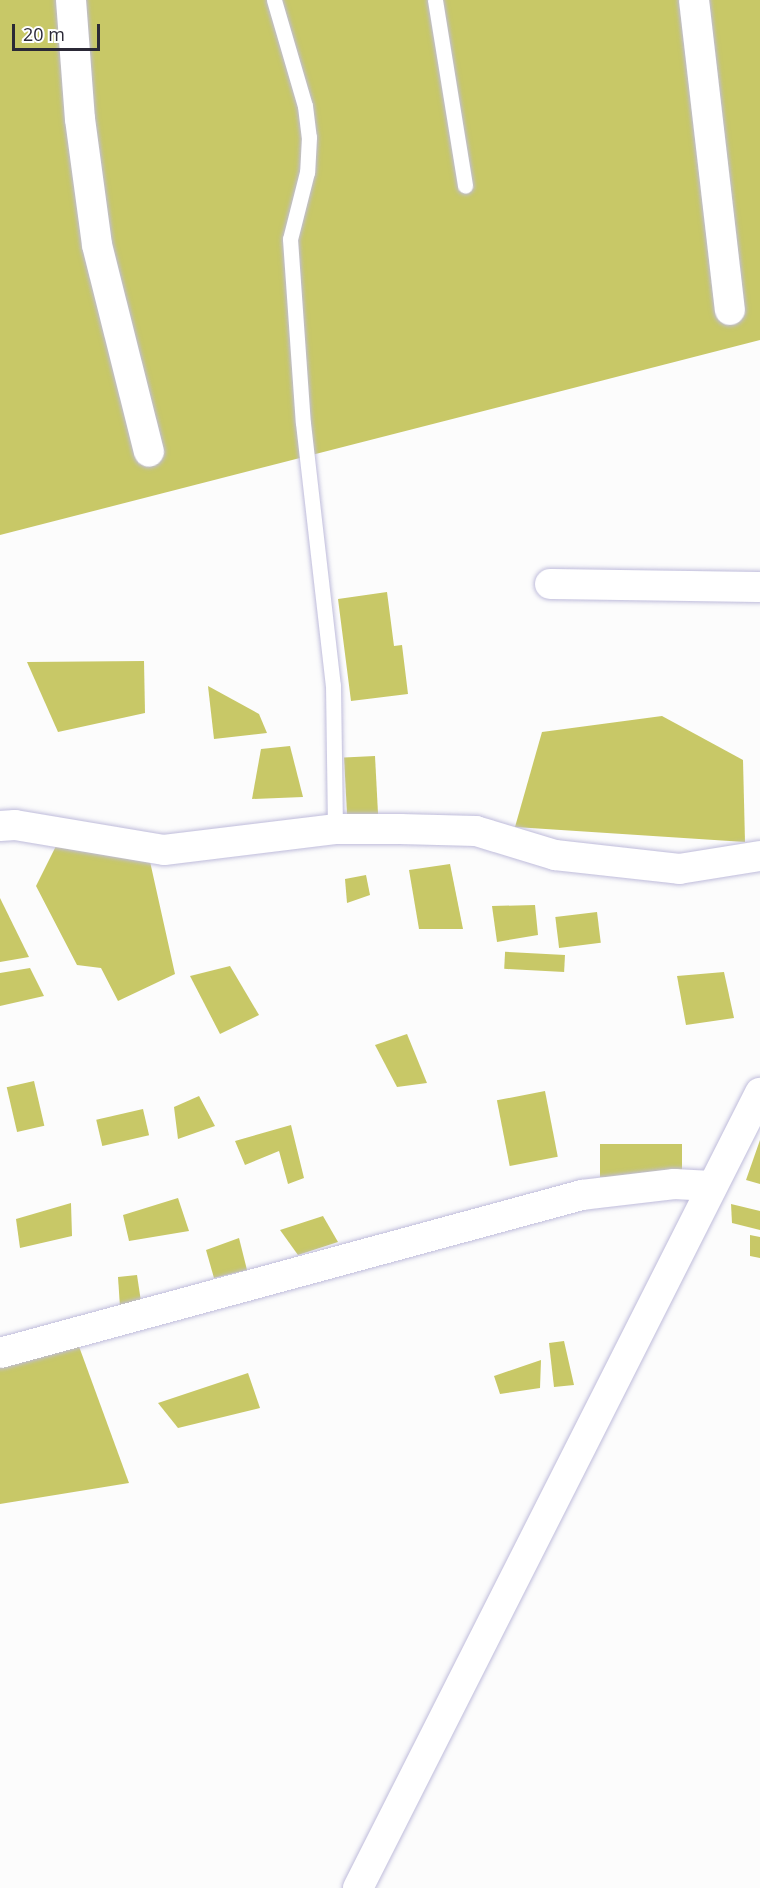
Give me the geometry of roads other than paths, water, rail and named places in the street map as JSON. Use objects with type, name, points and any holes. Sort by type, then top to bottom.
[{"type":"street","points":[[71,0],[80,119],[97,245],[149,453]]},
{"type":"street","points":[[694,0],[730,310]]},
{"type":"street","points":[[550,584],[760,587]]},
{"type":"street","points":[[0,826],[15,825],[164,850],[335,829],[476,831],[555,855],[679,869],[760,856]]},
{"type":"street","points":[[358,1888],[760,1093]]},
{"type":"street","points":[[0,1353],[582,1195],[674,1184],[712,1186]]},
{"type":"lane","points":[[274,0],[305,106],[309,137],[308,172],[290,239],[303,423],[331,663],[335,829]]},
{"type":"lane","points":[[435,0],[465,186]]}]
